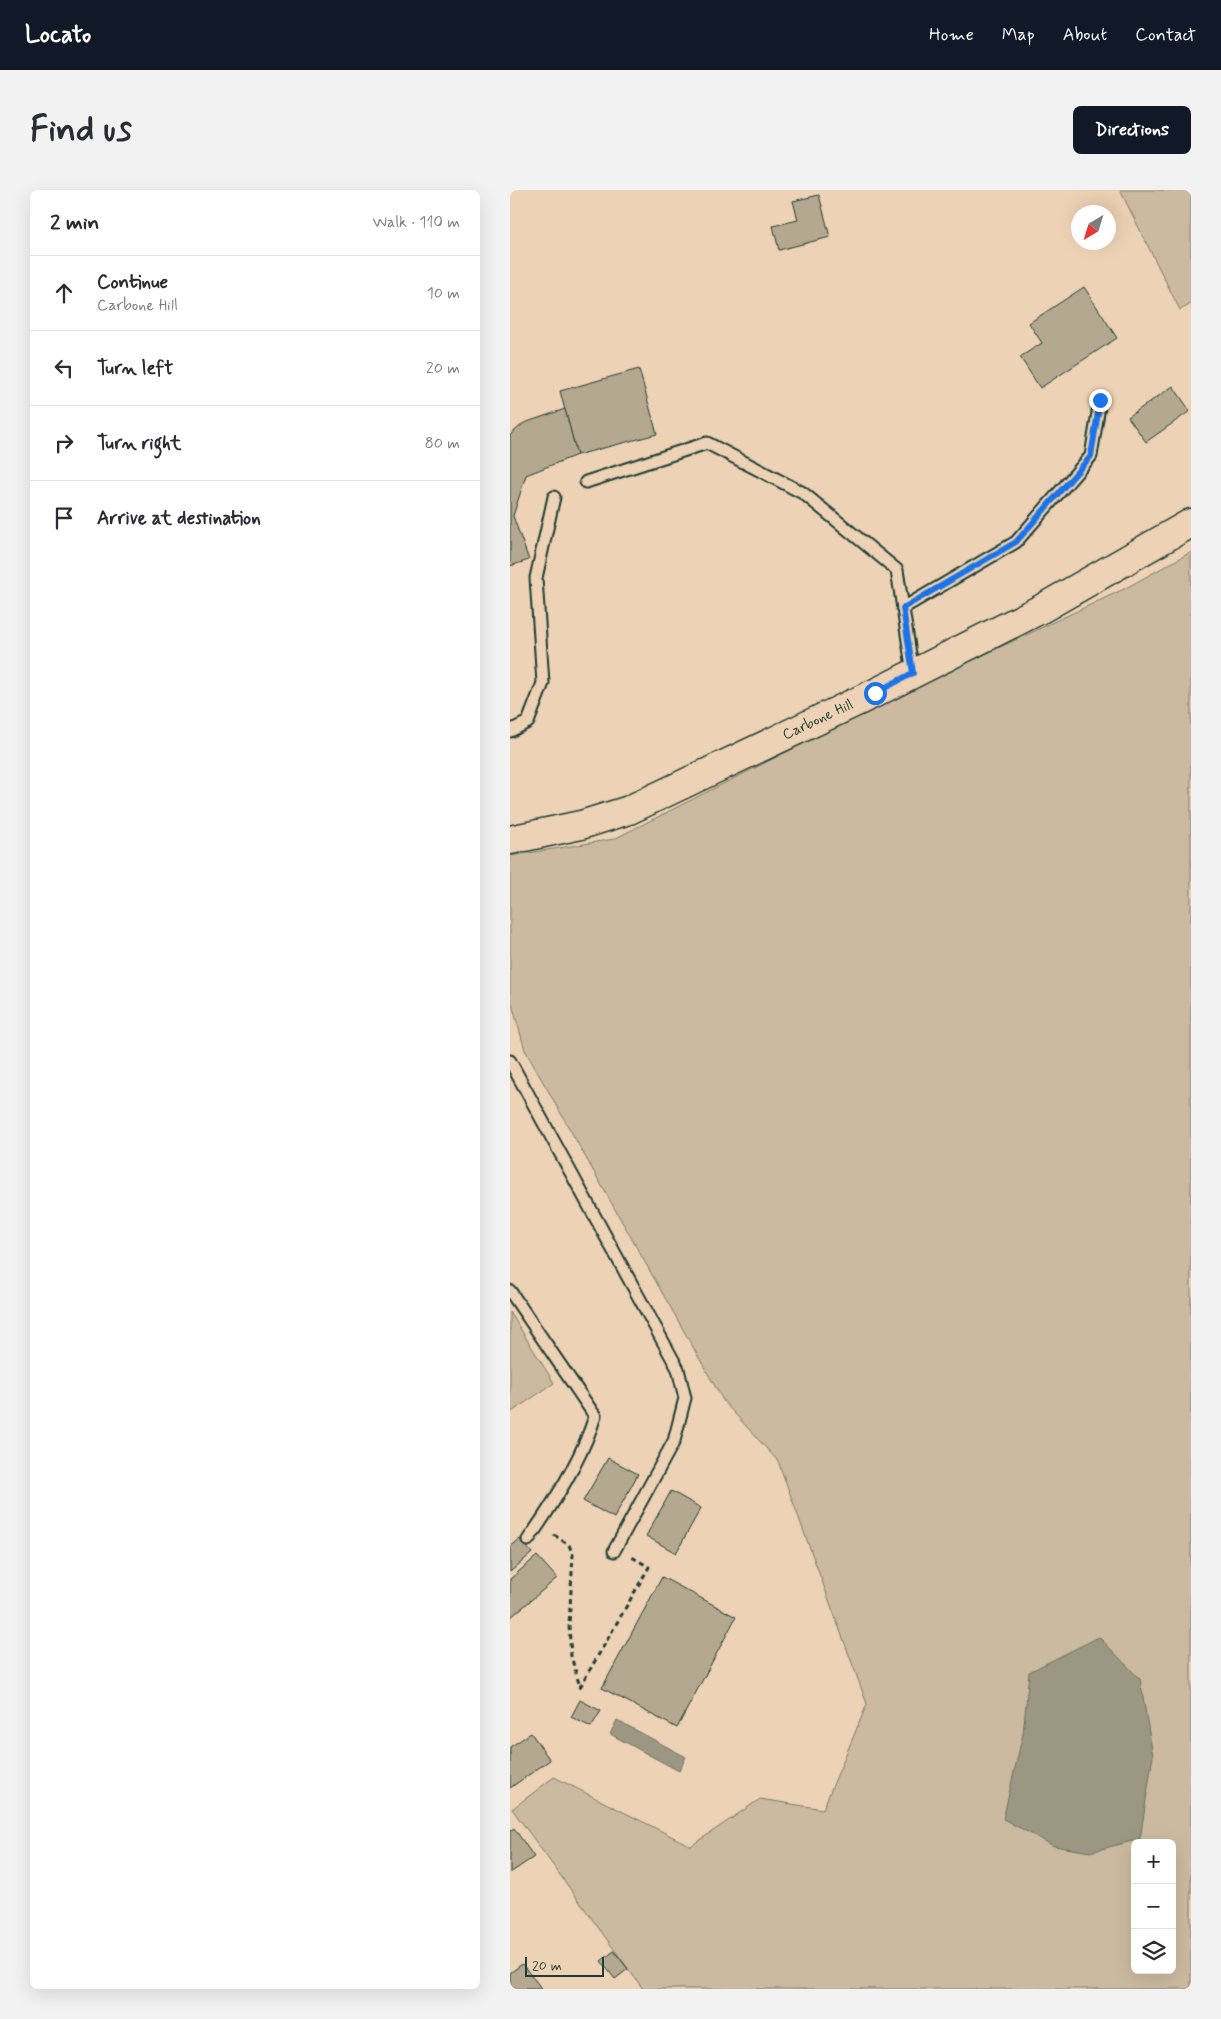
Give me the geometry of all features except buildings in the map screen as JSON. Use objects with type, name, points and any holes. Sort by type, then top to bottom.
[{"type":"street","name":"Carbone Hill","points":[[510,840],[581,825],[629,810],[1041,609],[1191,523]]},
{"type":"lane","points":[[903,608],[1016,542],[1091,456],[1100,400]]},
{"type":"lane","points":[[586,482],[707,443],[803,493],[897,570],[913,673]]},
{"type":"lane","points":[[510,731],[528,722],[543,683],[536,578],[554,498]]},
{"type":"lane","points":[[510,1061],[678,1369],[685,1398],[674,1441],[615,1549]]},
{"type":"lane","points":[[510,1291],[595,1416],[589,1436],[528,1540]]},
{"type":"path","points":[[539,1524],[569,1545],[573,1555],[569,1625],[571,1656],[580,1687],[649,1567],[615,1549]]},
{"type":"shaded area","points":[[1120,190],[1191,190],[1191,304],[1180,310]]},
{"type":"shaded area","points":[[1191,552],[1191,1989],[643,1989],[512,1809],[554,1777],[691,1846],[760,1799],[823,1809],[867,1704],[778,1461],[724,1402],[525,1050],[510,997],[510,856],[614,839],[919,685],[1124,589]]},
{"type":"shaded area","points":[[510,1312],[554,1383],[510,1413]]},
{"type":"shaded area","points":[[1099,1637],[1140,1679],[1153,1756],[1140,1839],[1131,1839],[1131,1841],[1090,1852],[1054,1846],[1003,1819],[1023,1734],[1029,1672]]},
{"type":"shaded area","points":[[617,1720],[686,1757],[679,1771],[610,1734]]},
{"type":"route","points":[[875,693],[913,673],[903,608],[1016,542],[1091,456],[1100,400]]}]
